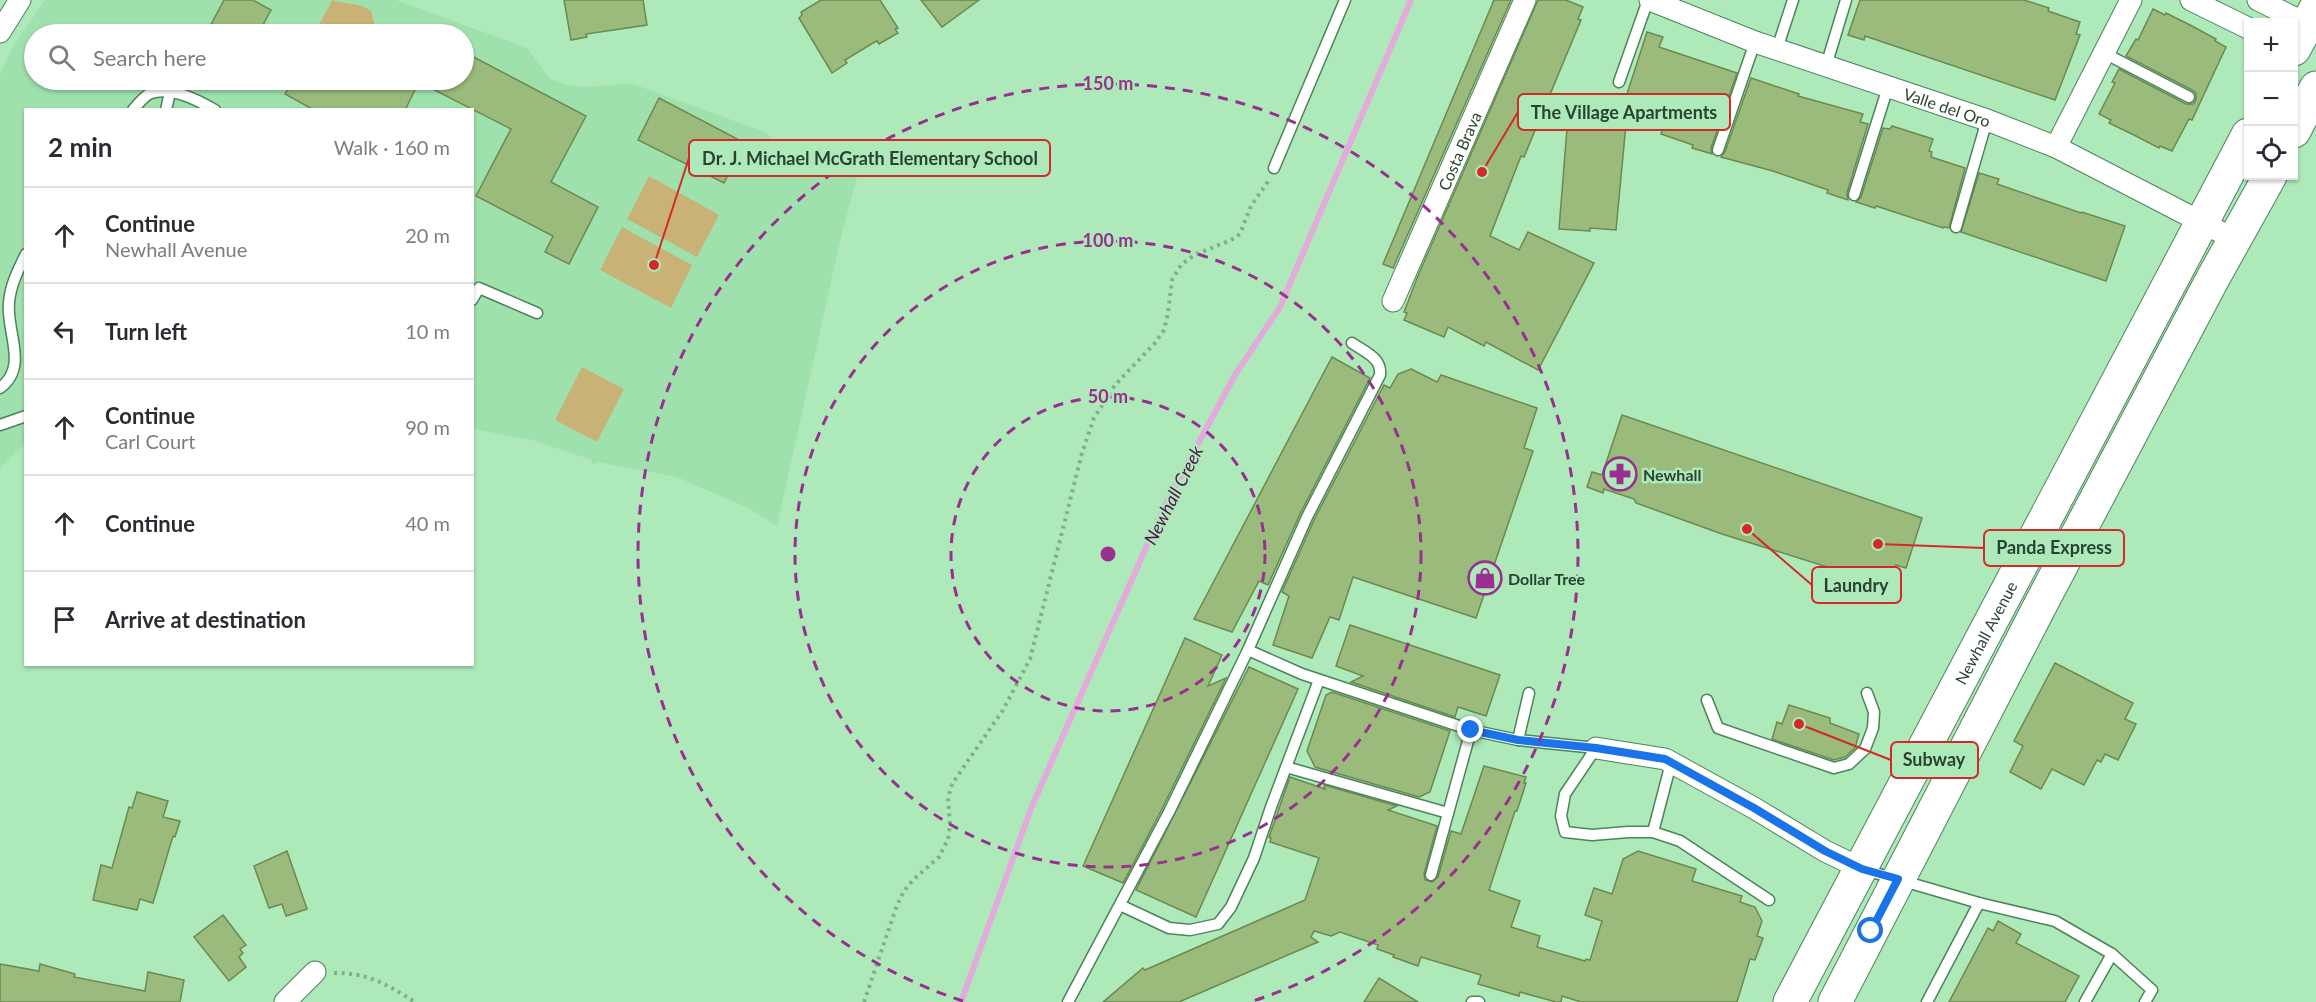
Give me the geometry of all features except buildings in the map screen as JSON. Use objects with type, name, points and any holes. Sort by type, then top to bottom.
[{"type":"main road","points":[[2297,126],[2316,88]]},
{"type":"main road","name":"Newhall Avenue","points":[[1790,1002],[2244,143]]},
{"type":"main road","points":[[1835,1002],[2086,518],[2212,280],[2268,180]]},
{"type":"main road","points":[[2055,503],[2086,518]]},
{"type":"street","points":[[0,32],[20,0]]},
{"type":"street","name":"Costa Brava","points":[[1393,301],[1525,0]]},
{"type":"street","name":"Valle del Oro","points":[[1649,0],[1777,50],[1987,120],[2056,147],[2236,240]]},
{"type":"street","points":[[2056,147],[2131,0]]},
{"type":"street","points":[[2191,0],[2244,26]]},
{"type":"street","points":[[2258,0],[2306,27]]},
{"type":"street","points":[[1596,748],[1665,759],[1754,808],[1825,851],[1862,869]]},
{"type":"street","points":[[285,1002],[315,972]]},
{"type":"lane","points":[[1274,168],[1345,0]]},
{"type":"lane","points":[[1619,82],[1649,0]]},
{"type":"lane","points":[[1777,50],[1793,0]]},
{"type":"lane","points":[[1826,66],[1846,0]]},
{"type":"lane","points":[[1718,150],[1755,42]]},
{"type":"lane","points":[[2104,53],[2189,97]]},
{"type":"lane","points":[[1854,195],[1888,87]]},
{"type":"lane","points":[[166,108],[170,92]]},
{"type":"lane","points":[[135,108],[150,93],[170,92],[189,96],[211,108]]},
{"type":"lane","points":[[1956,227],[1987,120]]},
{"type":"lane","points":[[0,388],[14,371],[16,354],[11,333],[9,304],[15,278],[24,258]]},
{"type":"lane","points":[[474,296],[478,288],[537,313]]},
{"type":"lane","points":[[1068,1002],[1174,802],[1248,650],[1307,518],[1380,375],[1381,368],[1377,360],[1352,343]]},
{"type":"lane","points":[[0,425],[24,417]]},
{"type":"lane","points":[[1248,650],[1319,680],[1471,730],[1518,740],[1596,748],[1565,794],[1561,816],[1565,832],[1592,835],[1653,832],[1680,841],[1769,900]]},
{"type":"lane","points":[[1120,905],[1169,928],[1190,930],[1218,924],[1231,907],[1254,858],[1319,680]]},
{"type":"lane","points":[[1518,740],[1529,693]]},
{"type":"lane","points":[[1707,700],[1719,728],[1834,768],[1849,764],[1865,749],[1873,728],[1874,712],[1867,693]]},
{"type":"lane","points":[[1431,875],[1471,730]]},
{"type":"lane","points":[[1653,832],[1671,763]]},
{"type":"lane","points":[[1286,767],[1448,813]]},
{"type":"lane","points":[[1862,869],[1979,903],[2055,921],[2112,954],[2152,990],[2145,1002]]},
{"type":"lane","points":[[1927,1002],[1979,903]]},
{"type":"lane","points":[[2085,1002],[2112,954]]},
{"type":"lane","points":[[1472,1002],[1479,1002]]},
{"type":"path","points":[[864,1002],[897,905],[904,891],[939,857],[948,839],[950,825],[948,798],[952,784],[1003,710],[1030,659],[1082,453],[1094,418],[1115,385],[1155,343],[1164,330],[1172,280],[1181,265],[1194,255],[1240,234],[1251,206],[1266,185],[1274,168]]},
{"type":"path","points":[[315,972],[364,975],[383,981],[415,1002]]},
{"type":"shaded area","points":[[45,0],[396,0],[462,24],[28,24]]},
{"type":"shaded area","points":[[332,0],[367,8],[371,11],[374,23],[374,24],[320,24]]},
{"type":"shaded area","points":[[474,29],[527,48],[550,79],[567,85],[585,87],[636,85],[765,132],[784,153],[793,157],[860,166],[839,245],[777,526],[746,507],[677,477],[597,462],[596,465],[592,463],[592,460],[532,440],[474,429],[474,108],[24,108],[24,445],[0,467],[0,74],[24,30],[24,90],[474,90]]},
{"type":"shaded area","points":[[649,176],[719,215],[697,257],[627,219]]},
{"type":"shaded area","points":[[622,227],[692,265],[671,308],[600,270]]},
{"type":"shaded area","points":[[582,367],[624,389],[597,442],[555,420]]},
{"type":"waterway","name":"Newhall Creek","points":[[961,1002],[1032,806],[1163,509],[1235,375],[1280,307],[1411,0]]},
{"type":"place","name":"The Village Apartments","points":[[1482,172]]},
{"type":"place","name":"Dr. J. Michael McGrath Elementary School","points":[[654,265]]},
{"type":"place","name":"Newhall","points":[[1620,474]]},
{"type":"place","name":"Laundry","points":[[1747,529]]},
{"type":"place","name":"Panda Express","points":[[1878,544]]},
{"type":"place","name":"Dollar Tree","points":[[1485,578]]},
{"type":"place","name":"Subway","points":[[1799,724]]},
{"type":"route","points":[[1471,730],[1518,740],[1596,748],[1665,759],[1754,808],[1825,851],[1862,869],[1898,879],[1871,931]]}]
